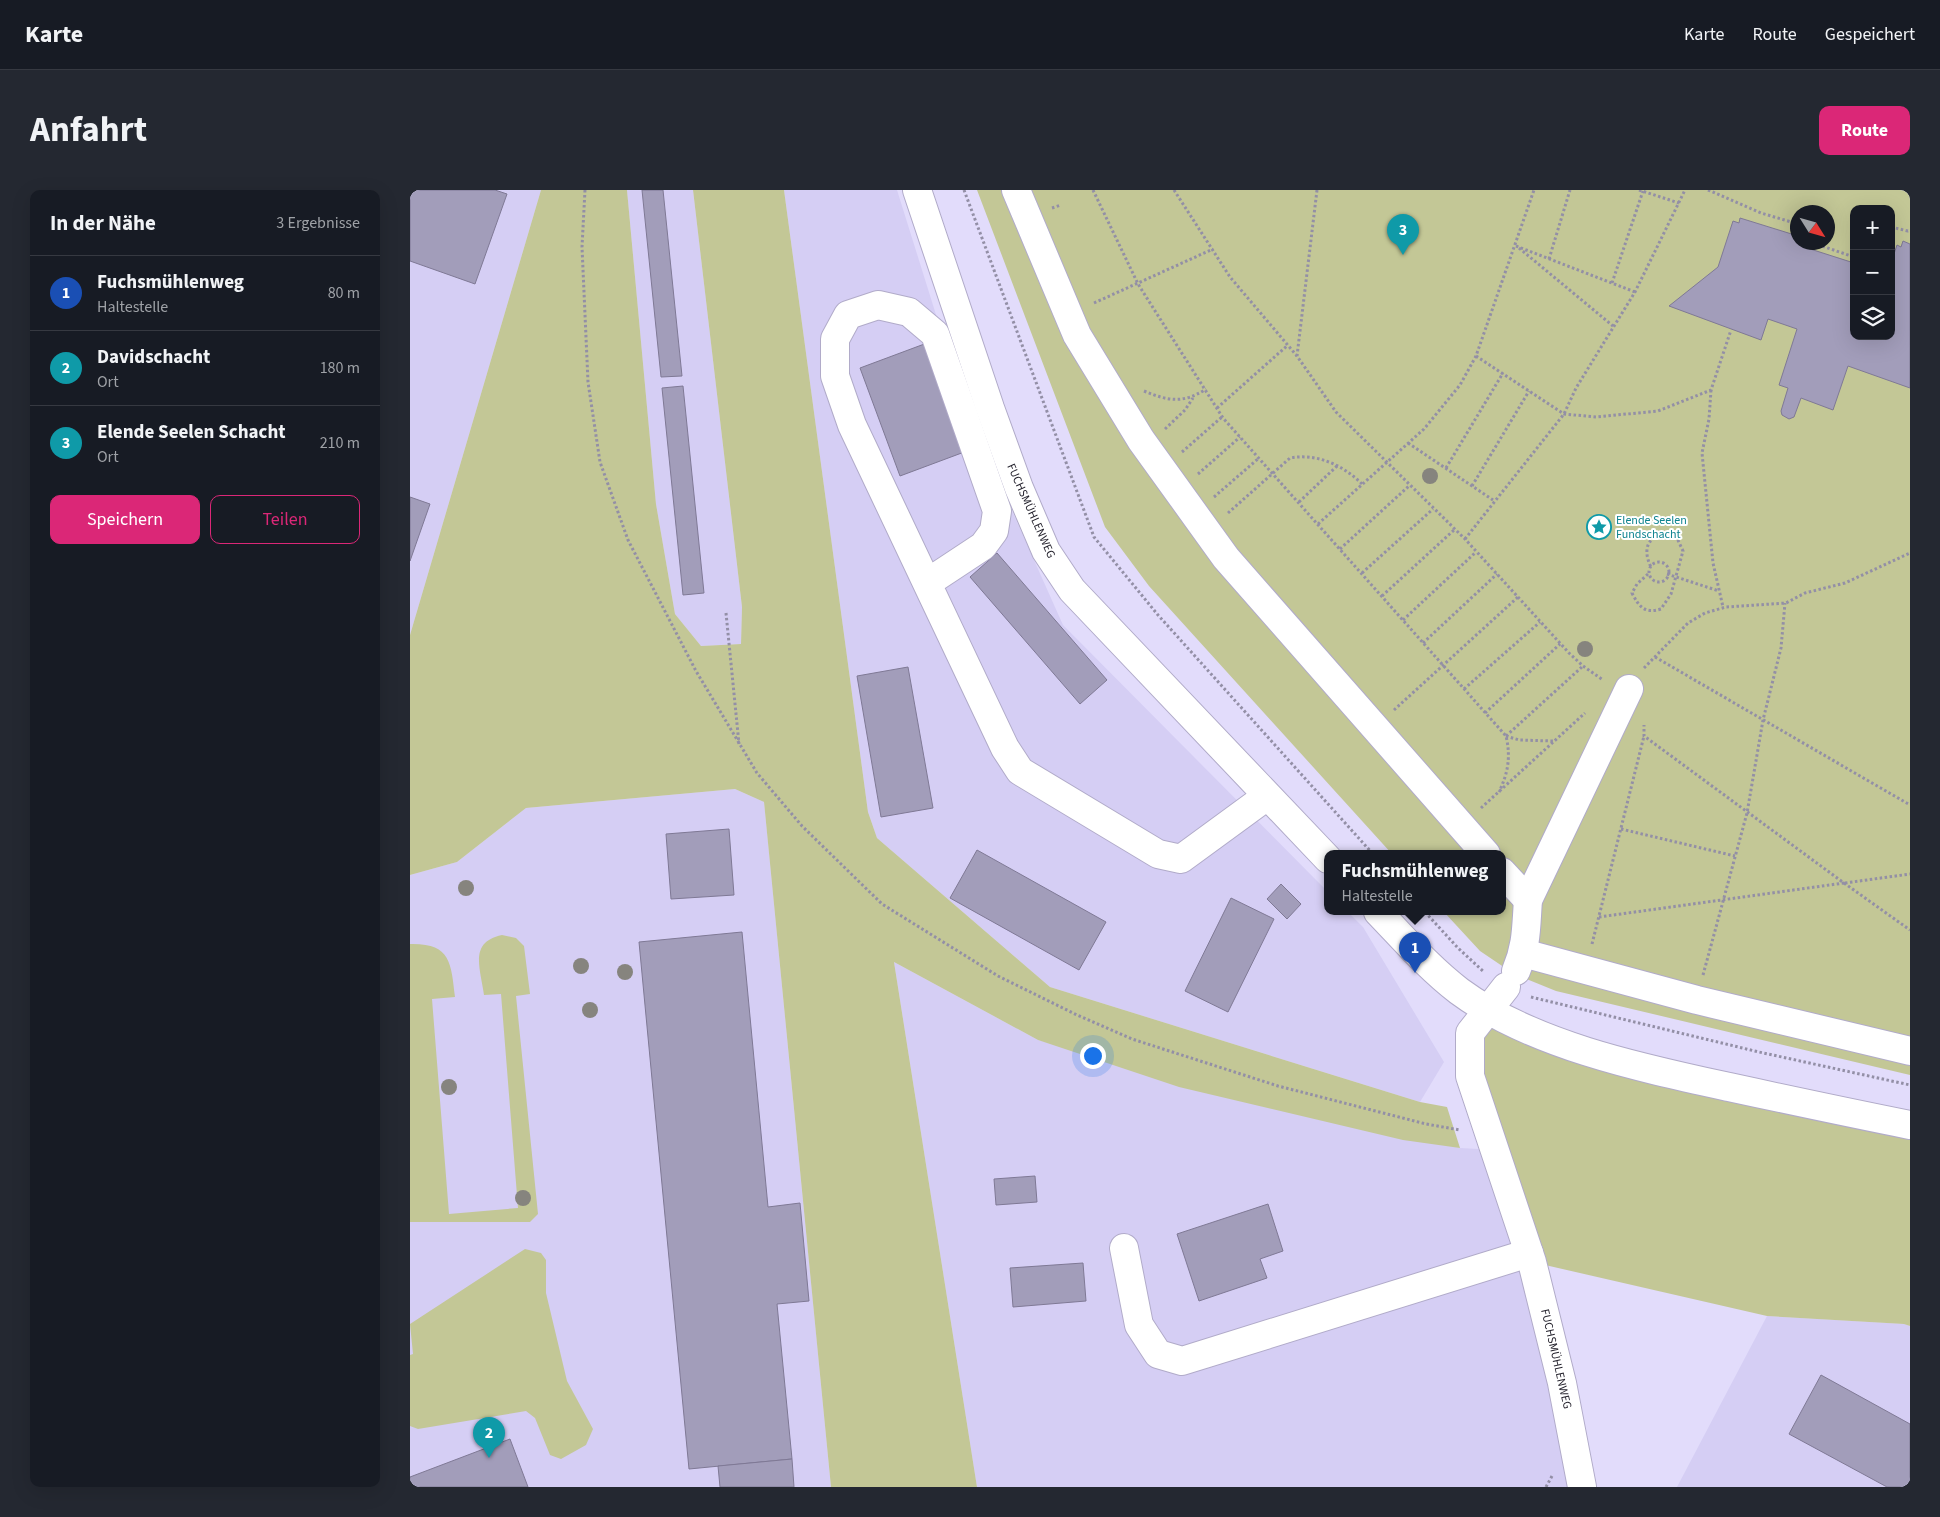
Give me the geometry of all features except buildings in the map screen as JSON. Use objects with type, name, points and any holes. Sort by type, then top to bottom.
[{"type":"street","name":"FUCHSMÜHLENWEG","points":[[917,190],[990,408],[1046,551],[1072,590],[1324,855]]},
{"type":"street","points":[[1016,190],[1077,335],[1146,447],[1226,558],[1482,850]]},
{"type":"street","points":[[927,583],[983,546],[994,531],[997,511],[935,334],[909,312],[878,305],[848,315],[834,339],[835,376],[852,425],[1005,748],[1020,771],[1158,854],[1181,859],[1267,796]]},
{"type":"street","points":[[1625,698],[1528,900],[1527,935],[1508,981],[1524,1027],[1562,1043],[1644,1069],[1910,1126]]},
{"type":"street","points":[[1506,876],[1528,900]]},
{"type":"street","points":[[1381,915],[1426,962],[1460,991],[1508,981],[1586,970],[1697,1000],[1910,1051]]},
{"type":"street","name":"FUCHSMÜHLENWEG","points":[[1508,981],[1470,1033],[1470,1076],[1529,1253],[1562,1383],[1582,1487]]},
{"type":"street","points":[[1124,1248],[1139,1325],[1158,1354],[1182,1361],[1529,1253]]},
{"type":"path","points":[[585,190],[582,247],[588,382],[600,462],[628,540],[647,581],[757,774],[802,826],[882,904],[998,976],[1132,1039],[1278,1086],[1426,1124],[1489,1134]]},
{"type":"path","points":[[964,190],[1094,537],[1158,615],[1369,850]]},
{"type":"path","points":[[1093,190],[1138,284],[1217,408],[1240,437],[1506,736],[1519,740],[1554,741]]},
{"type":"path","points":[[1174,190],[1230,278],[1297,356],[1336,412],[1465,539],[1560,644],[1583,666],[1625,698],[1644,721],[1644,736],[1586,970]]},
{"type":"path","points":[[1297,356],[1317,190]]},
{"type":"path","points":[[1318,524],[1386,461],[1424,429],[1460,385],[1476,356],[1534,190]]},
{"type":"path","points":[[1549,259],[1570,190]]},
{"type":"path","points":[[1465,539],[1564,414],[1576,388],[1636,292],[1685,190]]},
{"type":"path","points":[[1708,190],[1761,213],[1790,222]]},
{"type":"path","points":[[1612,283],[1641,191],[1679,204]]},
{"type":"path","points":[[1895,228],[1910,230]]},
{"type":"path","points":[[1516,246],[1636,292]]},
{"type":"path","points":[[1516,246],[1613,326]]},
{"type":"path","points":[[1068,314],[1213,249]]},
{"type":"path","points":[[1833,250],[1850,256]]},
{"type":"path","points":[[1723,607],[1713,563],[1702,453],[1709,419],[1711,390],[1730,330]]},
{"type":"path","points":[[1217,408],[1288,345]]},
{"type":"path","points":[[1476,356],[1564,414],[1596,417],[1658,411],[1711,390]]},
{"type":"path","points":[[1446,468],[1502,373]]},
{"type":"path","points":[[1113,394],[1137,389],[1160,399],[1193,398]]},
{"type":"path","points":[[1146,447],[1185,410],[1193,398],[1206,390]]},
{"type":"path","points":[[1472,486],[1529,391]]},
{"type":"path","points":[[1162,469],[1223,416]]},
{"type":"path","points":[[1178,492],[1240,437]]},
{"type":"path","points":[[1408,443],[1494,500]]},
{"type":"path","points":[[1201,523],[1273,473],[1290,458],[1304,455],[1337,466],[1353,475],[1362,484]]},
{"type":"path","points":[[1201,523],[1259,458]]},
{"type":"path","points":[[1299,502],[1337,466]]},
{"type":"path","points":[[1340,549],[1410,485]]},
{"type":"path","points":[[1362,573],[1433,509]]},
{"type":"path","points":[[1382,596],[1454,530]]},
{"type":"path","points":[[1648,574],[1655,581],[1666,578],[1669,572],[1665,564],[1659,562],[1651,567],[1648,574],[1637,584],[1632,593],[1639,606],[1647,611],[1661,609],[1667,603],[1683,551],[1675,534],[1664,532],[1655,535],[1650,540],[1647,551],[1651,567]]},
{"type":"path","points":[[1403,620],[1476,552]]},
{"type":"path","points":[[1625,698],[1643,669],[1688,623],[1705,613],[1723,607],[1786,603],[1805,593],[1846,583],[1910,553]]},
{"type":"path","points":[[1423,643],[1497,574]]},
{"type":"path","points":[[1667,574],[1720,592]]},
{"type":"path","points":[[1375,727],[1518,597]]},
{"type":"path","points":[[1697,1000],[1747,813],[1764,720],[1781,648],[1786,603]]},
{"type":"path","points":[[726,612],[740,745]]},
{"type":"path","points":[[1464,689],[1540,622]]},
{"type":"path","points":[[1485,713],[1560,644]]},
{"type":"path","points":[[1655,657],[1910,805]]},
{"type":"path","points":[[1506,736],[1583,666]]},
{"type":"path","points":[[1460,826],[1589,710]]},
{"type":"path","points":[[1499,792],[1505,779],[1510,758],[1506,736]]},
{"type":"path","points":[[1644,736],[1747,813],[1910,930]]},
{"type":"path","points":[[1621,829],[1735,856]]},
{"type":"path","points":[[1599,917],[1910,874]]},
{"type":"path","points":[[1428,915],[1458,948],[1488,976],[1508,981],[1550,1002],[1910,1085]]},
{"type":"shaded area","points":[[410,190],[541,190],[410,635]]},
{"type":"shaded area","points":[[627,190],[693,190],[742,607],[741,644],[701,646],[675,614],[656,504]]},
{"type":"shaded area","points":[[784,190],[897,190],[963,401],[1063,625],[1324,888],[1324,915],[1351,915],[1363,927],[1444,1062],[1420,1102],[1050,987],[877,838],[868,812]]},
{"type":"shaded area","points":[[735,789],[764,802],[831,1487],[410,1487],[410,875],[457,862],[526,808]]},
{"type":"shaded area","points":[[894,962],[1038,1040],[1460,1148],[1496,1150],[1582,1487],[977,1487]]},
{"type":"shaded area","points":[[1767,1316],[1905,1324],[1910,1326],[1910,1487],[1677,1487]]},
{"type":"green space","points":[[541,190],[627,190],[656,504],[675,614],[701,646],[741,644],[742,607],[693,190],[784,190],[868,812],[877,838],[1050,987],[1420,1102],[1447,1107],[1460,1148],[1403,1140],[1179,1087],[1038,1040],[894,962],[977,1487],[831,1487],[764,802],[735,789],[526,808],[457,862],[410,875],[410,635]]},
{"type":"green space","points":[[977,190],[1910,190],[1910,1075],[1556,991],[1514,974],[1480,951],[1447,915],[1506,915],[1506,850],[1388,850],[1149,586],[1105,527]]},
{"type":"green space","points":[[502,935],[516,938],[524,946],[530,994],[516,996],[538,1214],[530,1222],[410,1222],[410,944],[434,947],[441,951],[450,965],[454,985],[455,997],[432,999],[449,1214],[518,1208],[501,994],[484,995],[479,966],[479,957],[485,943],[492,938]]},
{"type":"green space","points":[[1490,1009],[1524,1027],[1910,1125],[1910,1326],[1904,1324],[1767,1316],[1532,1262],[1470,1076]]},
{"type":"green space","points":[[525,1249],[541,1253],[546,1260],[546,1293],[567,1381],[593,1429],[586,1445],[561,1459],[550,1455],[535,1418],[526,1411],[418,1429],[410,1426],[410,1355],[413,1354],[410,1324]]},
{"type":"place","name":"Elende Seelen Schacht","points":[[1403,255]]},
{"type":"place","name":"Elende Seelen Fundschacht","points":[[1599,527]]},
{"type":"place","name":"Fuchsmühlenweg","points":[[1415,973]]},
{"type":"place","name":"Davidschacht","points":[[489,1458]]}]
